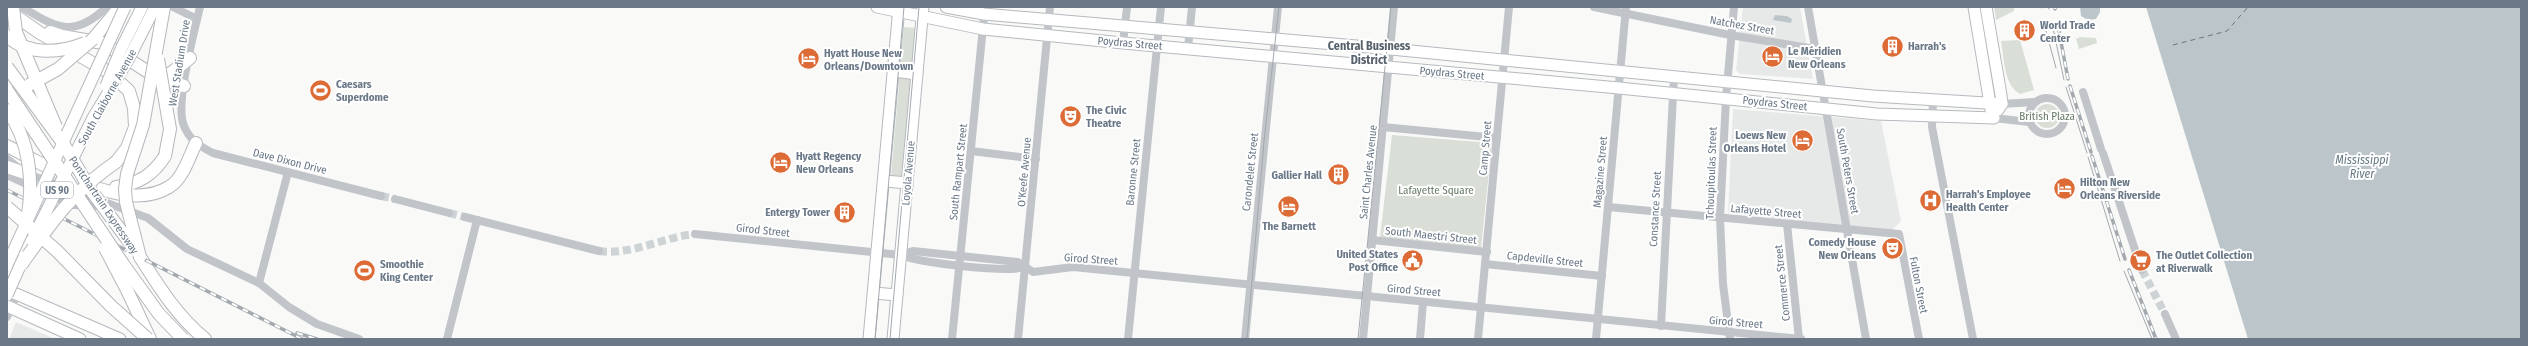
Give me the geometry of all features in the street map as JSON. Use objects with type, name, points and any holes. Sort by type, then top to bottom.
[{"type":"highway","points":[[13,7],[16,32],[63,143]]},
{"type":"highway","points":[[7,94],[58,69],[94,39],[120,7]]},
{"type":"highway","points":[[140,257],[126,202],[125,189],[127,174],[143,125],[164,7]]},
{"type":"highway","points":[[7,10],[62,36],[103,43],[156,77],[184,86]]},
{"type":"highway","points":[[7,10],[40,33],[110,73],[129,91],[134,108],[135,127],[127,148],[116,162],[82,186],[66,204],[21,265]]},
{"type":"highway","points":[[7,36],[11,40],[36,50],[53,52],[94,39]]},
{"type":"highway","points":[[93,188],[109,188],[136,183],[149,176],[165,156],[170,129],[159,68],[158,38]]},
{"type":"highway","points":[[156,77],[171,73],[190,58]]},
{"type":"highway","name":"Pontchartrain Expressway","points":[[7,67],[63,143],[90,189],[140,257],[170,304],[190,326],[205,339]]},
{"type":"highway","name":"Pontchartrain Expressway","points":[[7,90],[93,219],[159,314],[183,339]]},
{"type":"highway","points":[[7,110],[19,130],[27,156],[30,179],[27,220]]},
{"type":"highway","points":[[7,146],[93,188],[127,194],[143,195],[161,191],[176,181],[196,143]]},
{"type":"highway","points":[[7,167],[25,173]]},
{"type":"highway","points":[[7,207],[57,250],[111,306],[149,339]]},
{"type":"highway","points":[[93,219],[149,339]]},
{"type":"main road","name":"South Claiborne Avenue","points":[[7,265],[103,59],[124,7]]},
{"type":"main road","points":[[103,59],[134,7]]},
{"type":"main road","points":[[94,116],[121,49],[142,7]]},
{"type":"main road","name":"South Claiborne Avenue","points":[[10,293],[21,265],[94,116],[128,60],[155,7]]},
{"type":"main road","name":"Poydras Street","points":[[877,7],[923,12],[983,29],[1123,43],[1726,98],[1877,114],[1994,118]]},
{"type":"main road","name":"Poydras Street","points":[[946,7],[1049,20],[1391,49],[1874,96],[2002,104]]},
{"type":"main road","points":[[1974,7],[1989,104],[1994,118]]},
{"type":"main road","points":[[1986,7],[2002,104],[1994,118]]},
{"type":"main road","name":"Loyola Avenue","points":[[869,339],[885,181],[899,9]]},
{"type":"main road","name":"Loyola Avenue","points":[[893,339],[923,12]]},
{"type":"main road","points":[[1330,62],[1332,44]]},
{"type":"main road","points":[[1555,82],[1557,66]]},
{"type":"main road","points":[[894,71],[917,74]]},
{"type":"main road","points":[[1772,103],[1773,86]]},
{"type":"main road","points":[[1874,96],[1877,114]]},
{"type":"main road","points":[[885,181],[907,183]]},
{"type":"main road","points":[[10,293],[120,339]]},
{"type":"main road","points":[[874,293],[897,295]]},
{"type":"main road","points":[[8,310],[80,339]]},
{"type":"street","points":[[22,7],[60,28],[83,25],[95,18],[107,7]]},
{"type":"street","points":[[173,7],[197,19]]},
{"type":"street","name":"West Stadium Drive","points":[[196,143],[183,122],[184,86],[200,7]]},
{"type":"street","name":"O'Keefe Avenue","points":[[1018,339],[1050,7]]},
{"type":"street","points":[[1123,43],[1127,7]]},
{"type":"street","name":"Baronne Street","points":[[1128,339],[1161,7]]},
{"type":"street","points":[[1188,48],[1192,7]]},
{"type":"street","name":"Carondelet Street","points":[[1245,339],[1278,7]]},
{"type":"street","name":"Saint Charles Avenue","points":[[1362,339],[1394,7]]},
{"type":"street","name":"Camp Street","points":[[1478,339],[1509,7]]},
{"type":"street","name":"Natchez Street","points":[[1594,7],[1626,11],[1730,35],[1815,49]]},
{"type":"street","name":"Tchoupitoulas Street","points":[[1729,336],[1720,218],[1730,35],[1734,7]]},
{"type":"street","name":"South Peters Street","points":[[1808,7],[1866,339]]},
{"type":"street","name":"South Rampart Street","points":[[952,339],[985,11]]},
{"type":"street","name":"Magazine Street","points":[[1596,339],[1626,11]]},
{"type":"street","name":"Constance Street","points":[[1661,326],[1674,77]]},
{"type":"street","points":[[2083,92],[2137,256]]},
{"type":"street","name":"Poydras Street","points":[[1994,118],[2029,122],[2033,129],[2046,134],[2056,132],[2064,120],[2064,110],[2058,102],[2049,98],[2035,102],[2002,104]]},
{"type":"street","points":[[1933,100],[1932,117],[1973,339]]},
{"type":"street","points":[[2029,122],[2029,111],[2035,102]]},
{"type":"street","points":[[1383,127],[1497,138]]},
{"type":"street","name":"Dave Dixon Drive","points":[[196,143],[213,153],[381,196]]},
{"type":"street","points":[[971,151],[1036,159]]},
{"type":"street","points":[[7,159],[25,173],[148,218],[187,248],[259,283],[289,307],[317,324],[360,339]]},
{"type":"street","points":[[259,283],[288,172]]},
{"type":"street","points":[[7,175],[72,205],[115,207]]},
{"type":"street","points":[[395,199],[449,213]]},
{"type":"street","name":"Lafayette Street","points":[[1608,207],[1898,234]]},
{"type":"street","points":[[465,217],[599,251]]},
{"type":"street","points":[[447,339],[476,220]]},
{"type":"street","name":"Commerce Street","points":[[1787,224],[1800,339]]},
{"type":"street","name":"Girod Street","points":[[695,234],[901,255],[912,260],[960,265],[1016,270],[1026,267]]},
{"type":"street","name":"Fulton Street","points":[[1898,234],[1919,339]]},
{"type":"street","name":"South Maestri Street","points":[[1372,240],[1487,252]]},
{"type":"street","name":"Girod Street","points":[[901,255],[913,251],[960,255],[1018,262],[1033,272],[1073,267],[1597,319],[1661,326],[1729,336],[1800,339]]},
{"type":"street","name":"Capdeville Street","points":[[1485,264],[1602,276]]},
{"type":"street","name":"South Claiborne Avenue","points":[[8,310],[10,293]]},
{"type":"street","points":[[1420,339],[1423,302]]},
{"type":"street","points":[[2165,314],[2176,339]]},
{"type":"shaded area","points":[[1743,7],[1800,7],[1813,79],[1740,74],[1736,70]]},
{"type":"shaded area","points":[[1733,109],[1881,121],[1901,221],[1891,231],[1728,213]]},
{"type":"shaded area","points":[[16,322],[55,339],[9,339]]},
{"type":"green space","points":[[1994,7],[2014,7],[2014,11],[1996,20]]},
{"type":"green space","points":[[904,27],[916,28],[902,177],[891,176]]},
{"type":"green space","points":[[2080,37],[2096,38],[2097,43],[2079,49],[2076,39]]},
{"type":"green space","points":[[2020,40],[2034,90],[2020,94],[2011,85],[2008,78],[2001,41]]},
{"type":"green space","name":"British Plaza","points":[[2042,104],[2052,104],[2059,111],[2059,121],[2052,128],[2042,128],[2035,121],[2035,111]]},
{"type":"green space","name":"Lafayette Square","points":[[1392,135],[1492,143],[1481,248],[1380,237]]},
{"type":"water","points":[[2080,7],[2100,7],[2100,12],[2096,19],[2088,20],[2081,16]]},
{"type":"water","name":"Mississippi River","points":[[2146,7],[2521,7],[2521,339],[2248,339]]},
{"type":"water","points":[[1775,15],[1787,16],[1792,19],[1791,23],[1773,20]]},
{"type":"ferry route","points":[[2173,45],[2227,31],[2248,7]]},
{"type":"tunnel","points":[[381,196],[395,199]]},
{"type":"tunnel","points":[[449,213],[465,217]]},
{"type":"tunnel","points":[[599,251],[611,252],[635,249],[695,234]]},
{"type":"tunnel","points":[[2142,270],[2165,314]]},
{"type":"tram line","points":[[875,339],[904,7]]},
{"type":"tram line","points":[[890,339],[919,7]]},
{"type":"tram line","points":[[1247,339],[1264,141],[1279,7]]},
{"type":"tram line","points":[[1358,339],[1391,7]]},
{"type":"tram line","points":[[2053,28],[2064,80]]},
{"type":"tram line","points":[[2046,31],[2056,68]]},
{"type":"tram line","points":[[2066,87],[2087,153]]},
{"type":"tram line","points":[[2088,157],[2120,261]]},
{"type":"tram line","points":[[2124,271],[2152,339]]},
{"type":"railway","points":[[2058,26],[2068,79]]},
{"type":"railway","points":[[2070,86],[2091,152]]},
{"type":"railway","points":[[2092,156],[2125,259]]},
{"type":"railway","points":[[7,190],[302,339]]},
{"type":"railway","points":[[2129,270],[2156,339]]},
{"type":"railway","points":[[297,333],[317,339]]},
{"type":"place","name":"World Trade Center","points":[[2024,31]]},
{"type":"place","name":"Harrah's","points":[[1892,46]]},
{"type":"place","name":"Le Méridien New Orleans","points":[[1773,57]]},
{"type":"place","name":"Hyatt House New Orleans/Downtown","points":[[808,59]]},
{"type":"place","name":"Caesars Superdome","points":[[321,90]]},
{"type":"place","name":"The Civic Theatre","points":[[1071,116]]},
{"type":"place","name":"Loews New Orleans Hotel","points":[[1802,141]]},
{"type":"place","name":"Hyatt Regency New Orleans","points":[[781,162]]},
{"type":"place","name":"Gallier Hall","points":[[1338,175]]},
{"type":"place","name":"Hilton New Orleans Riverside","points":[[2064,188]]},
{"type":"place","name":"Harrah's Employee Health Center","points":[[1931,200]]},
{"type":"place","name":"The Barnett","points":[[1289,206]]},
{"type":"place","name":"Entergy Tower","points":[[845,212]]},
{"type":"place","name":"Comedy House New Orleans","points":[[1892,248]]},
{"type":"place","name":"United States Post Office","points":[[1413,260]]},
{"type":"place","name":"The Outlet Collection at Riverwalk","points":[[2140,261]]},
{"type":"place","name":"Smoothie King Center","points":[[364,270]]},
{"type":"district","name":"Central Business District","points":[[1369,53]]}]
